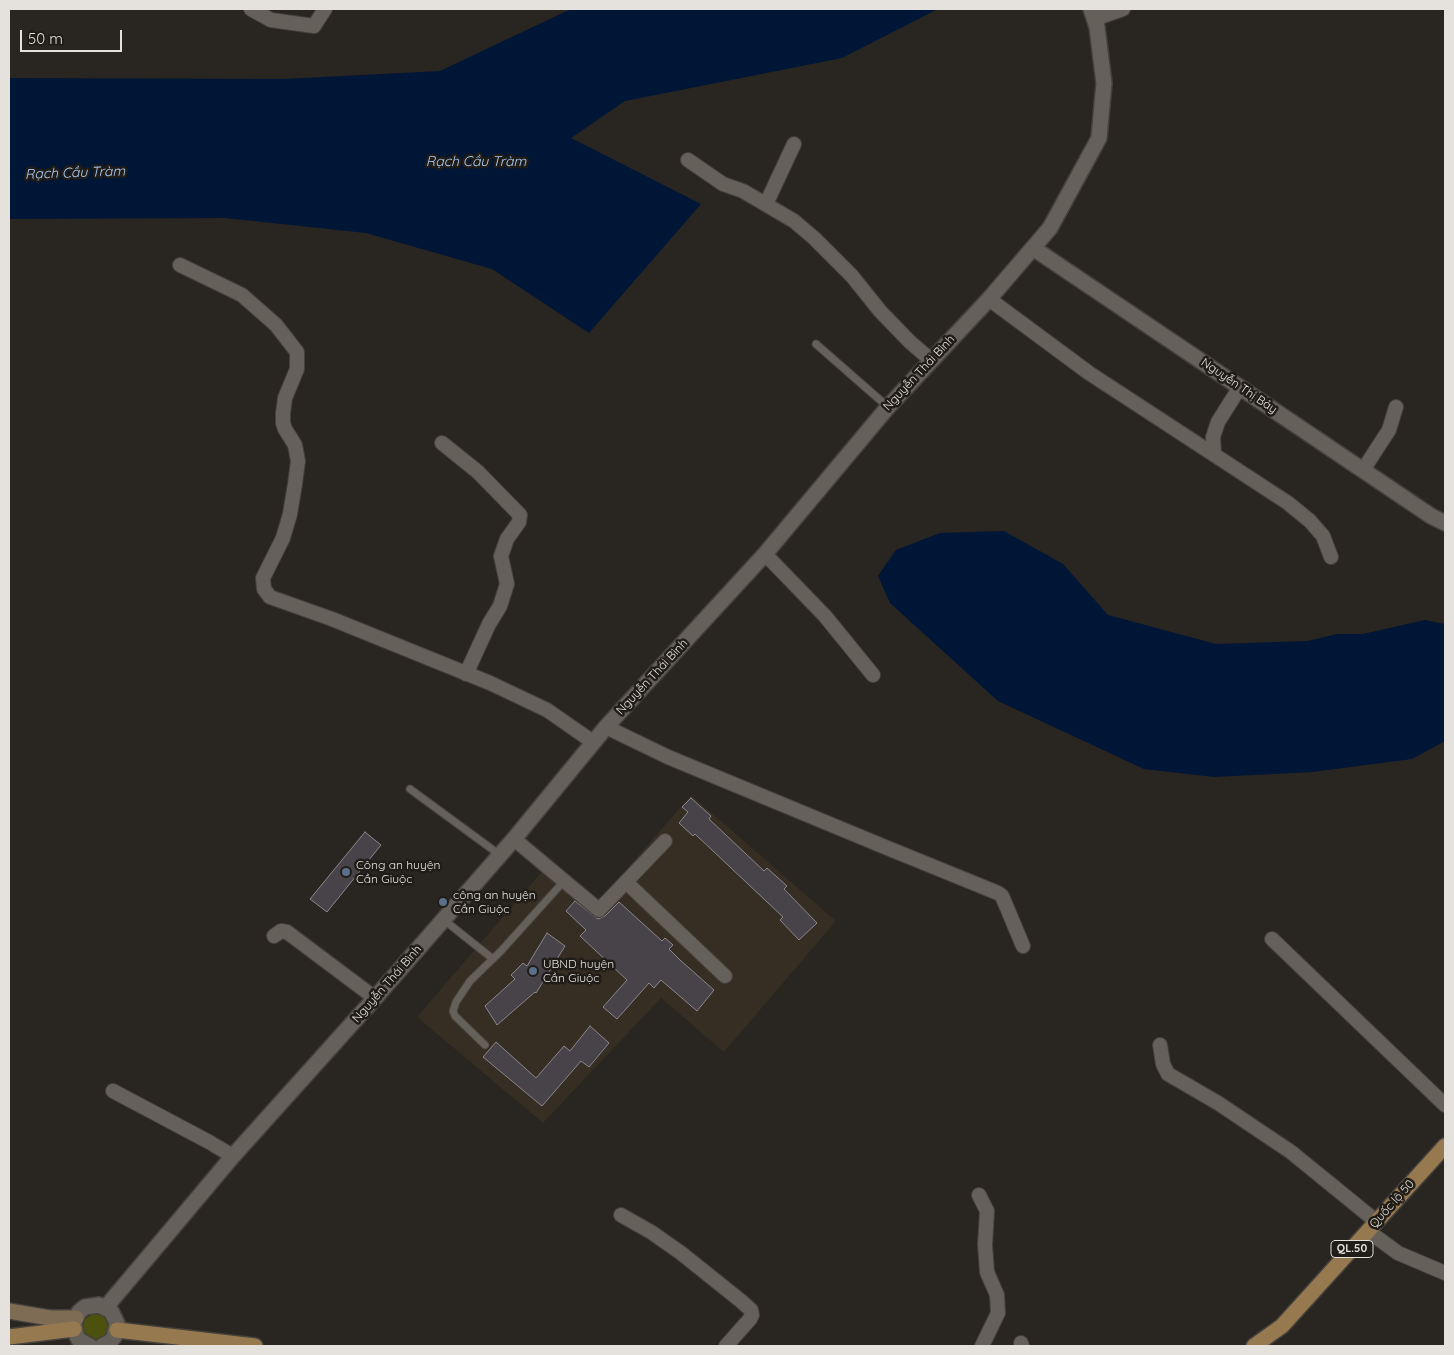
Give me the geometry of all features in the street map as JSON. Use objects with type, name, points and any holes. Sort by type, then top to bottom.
[{"type":"main road","name":"Quốc lộ 50","points":[[1254,1346],[1282,1326],[1445,1146]]},
{"type":"main road","points":[[9,1311],[75,1323]]},
{"type":"main road","points":[[9,1337],[75,1323]]},
{"type":"main road","points":[[117,1330],[255,1346]]},
{"type":"street","points":[[251,9],[271,20],[314,26],[325,9]]},
{"type":"street","points":[[1093,14],[1123,9]]},
{"type":"street","name":"Nguyễn Thái Bình","points":[[106,1307],[233,1156],[514,839],[592,742],[765,554],[888,407],[989,299],[1050,228],[1099,138],[1104,83],[1093,14]]},
{"type":"street","points":[[766,204],[794,144]]},
{"type":"street","points":[[688,160],[723,184],[743,191],[794,221],[852,276],[880,311],[910,342],[931,360]]},
{"type":"street","name":"Nguyễn Thị Bảy","points":[[1033,248],[1431,516],[1445,523]]},
{"type":"street","points":[[180,265],[242,295],[276,325],[296,352],[297,369],[286,398],[283,413],[283,423],[295,445],[298,461],[296,484],[283,538],[263,578],[264,589],[270,597],[332,619],[466,674],[547,710],[592,742]]},
{"type":"street","points":[[989,299],[1088,373],[1288,503],[1310,521],[1324,536],[1331,557]]},
{"type":"street","points":[[1214,454],[1213,437],[1218,422],[1240,387]]},
{"type":"street","points":[[1364,470],[1389,430],[1396,407]]},
{"type":"street","points":[[442,443],[478,472],[520,515],[520,522],[507,539],[501,556],[507,584],[500,606],[489,624],[466,674]]},
{"type":"street","points":[[765,554],[825,616],[873,675]]},
{"type":"street","points":[[606,727],[676,760],[884,848],[998,893],[1002,896],[1023,946]]},
{"type":"street","points":[[514,839],[599,910],[665,842]]},
{"type":"street","points":[[626,882],[725,976]]},
{"type":"street","points":[[274,936],[281,931],[287,932],[375,998]]},
{"type":"street","points":[[1272,940],[1445,1105]]},
{"type":"street","points":[[1160,1045],[1163,1064],[1168,1074],[1218,1103],[1291,1152],[1372,1226],[1398,1253],[1445,1273]]},
{"type":"street","points":[[113,1091],[233,1156]]},
{"type":"street","points":[[979,1194],[986,1211],[985,1245],[987,1272],[997,1295],[998,1314],[982,1346]]},
{"type":"street","points":[[621,1215],[652,1232],[681,1253],[751,1310],[752,1315],[750,1319],[726,1346]]},
{"type":"street","points":[[90,1346],[79,1340],[75,1323],[85,1307],[99,1304],[106,1307],[115,1317],[117,1323],[117,1330],[110,1342],[102,1346]]},
{"type":"lane","points":[[816,344],[888,407]]},
{"type":"lane","points":[[410,789],[500,855]]},
{"type":"lane","points":[[485,1045],[455,1016],[453,1012],[456,1002],[470,981],[493,959],[564,880]]},
{"type":"lane","points":[[443,920],[493,959]]},
{"type":"shaded area","name":"UBND huyện Cần Giuộc","points":[[691,795],[836,921],[724,1052],[661,998],[543,1123],[417,1017],[550,862],[599,901]]},
{"type":"green space","points":[[96,1314],[105,1318],[109,1327],[105,1336],[96,1340],[87,1336],[83,1327],[87,1318]]},
{"type":"water","name":"Rạch Cầu Tràm","points":[[571,9],[938,9],[842,58],[625,101],[571,138],[701,204],[589,333],[492,269],[366,233],[225,218],[9,219],[9,78],[285,79],[440,71]]},
{"type":"water","points":[[1004,531],[1063,564],[1108,615],[1216,644],[1308,641],[1337,634],[1363,634],[1425,620],[1445,624],[1445,741],[1412,759],[1312,772],[1214,777],[1144,769],[998,701],[890,603],[878,576],[896,550],[940,533]]},
{"type":"building","points":[[691,798],[711,816],[709,819],[764,871],[767,868],[787,886],[784,889],[817,923],[799,940],[780,920],[783,917],[695,834],[693,836],[679,823],[688,812],[682,807]]},
{"type":"building","name":"Công an huyện Cần Giuộc","points":[[365,832],[381,845],[327,912],[310,899]]},
{"type":"building","points":[[575,901],[598,919],[605,916],[619,902],[662,941],[665,938],[673,945],[669,949],[714,990],[697,1011],[661,980],[654,988],[649,983],[617,1019],[603,1007],[627,980],[580,936],[586,930],[566,911]]},
{"type":"building","name":"UBND huyện Cần Giuộc","points":[[547,933],[565,946],[536,993],[497,1025],[485,1006],[515,979],[511,975],[523,963],[527,966]]},
{"type":"building","points":[[590,1026],[609,1043],[589,1067],[581,1061],[542,1106],[483,1057],[496,1042],[536,1078],[564,1046],[570,1051]]},
{"type":"place","name":"Công an huyện Cần Giuộc","points":[[346,872]]},
{"type":"place","name":"công an huyện Cần Giuộc","points":[[443,902]]},
{"type":"place","name":"UBND huyện Cần Giuộc","points":[[533,971]]}]
